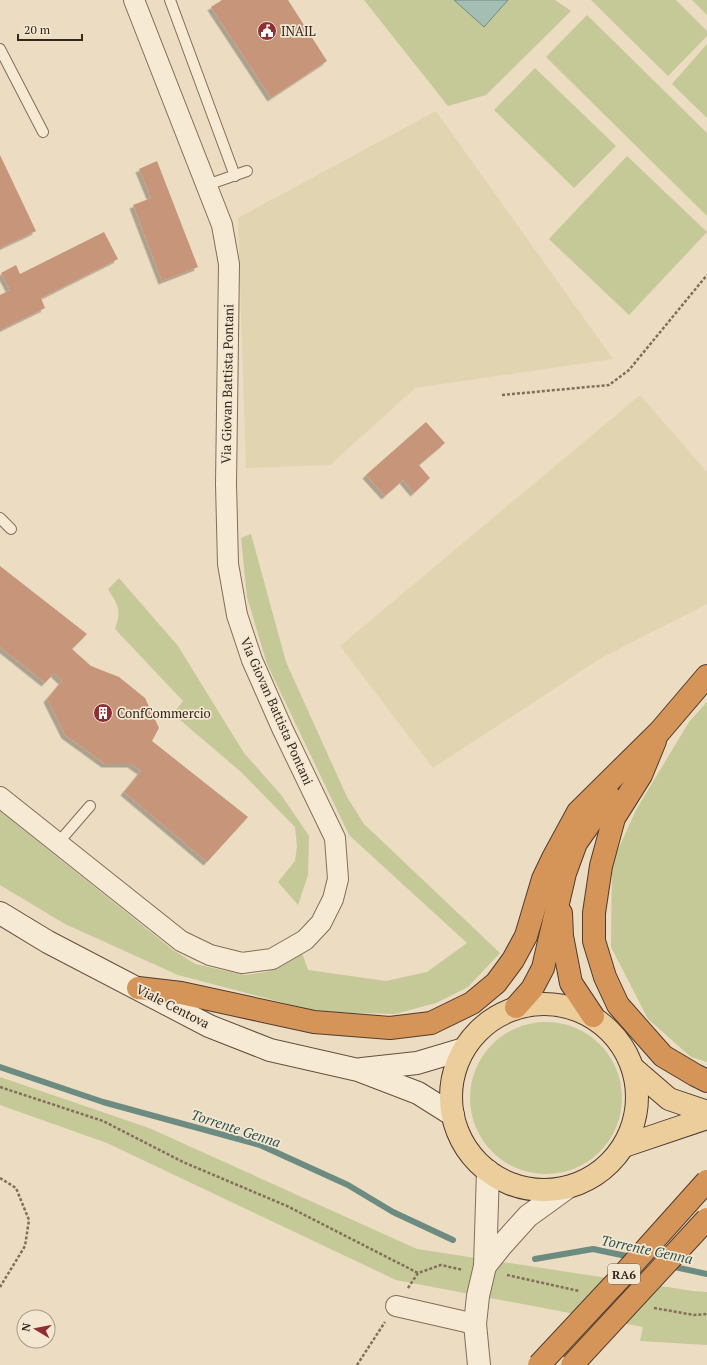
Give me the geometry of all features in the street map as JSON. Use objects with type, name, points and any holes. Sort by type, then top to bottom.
[{"type":"highway","points":[[516,1008],[532,988],[543,968],[565,873],[576,843],[597,812],[658,733],[707,676]]},
{"type":"highway","points":[[138,988],[181,993],[314,1022],[390,1028],[431,1023],[472,1003],[496,983],[513,960],[526,936],[543,879],[578,812],[658,733]]},
{"type":"highway","points":[[658,733],[641,775],[614,818],[601,866],[594,913],[594,941],[605,977],[618,1005],[663,1056],[707,1081]]},
{"type":"highway","points":[[560,896],[562,936],[571,983],[593,1016]]},
{"type":"highway","name":"RA6","points":[[539,1365],[622,1276],[707,1181]]},
{"type":"highway","name":"RA6","points":[[572,1365],[707,1219]]},
{"type":"main road","name":"Viale Centova","points":[[0,913],[48,942],[210,1026],[270,1050],[358,1070]]},
{"type":"main road","points":[[476,1268],[501,1246],[528,1216],[568,1187],[590,1178],[609,1164],[624,1146],[635,1121],[638,1094],[633,1068],[624,1047],[610,1030],[593,1016],[568,1006],[542,1003],[516,1008],[496,1017],[478,1031],[464,1049],[455,1070],[451,1092],[453,1115],[460,1136],[468,1149],[488,1171],[512,1185],[540,1190],[568,1187]]},
{"type":"main road","points":[[358,1070],[417,1063],[464,1049]]},
{"type":"main road","points":[[633,1068],[669,1099],[707,1112]]},
{"type":"main road","points":[[358,1070],[418,1093],[453,1115]]},
{"type":"main road","points":[[624,1146],[707,1118]]},
{"type":"main road","points":[[480,1365],[475,1324],[478,1296],[476,1268],[488,1171]]},
{"type":"street","name":"Via Giovan Battista Pontani","points":[[0,797],[181,941],[210,955],[242,963],[272,959],[305,940],[321,923],[333,899],[338,879],[335,838],[276,715],[252,660],[237,615],[228,564],[226,484],[228,264],[222,225],[134,0]]},
{"type":"street","points":[[396,1306],[475,1324]]},
{"type":"lane","points":[[170,0],[235,176]]},
{"type":"lane","points":[[0,48],[43,132]]},
{"type":"lane","points":[[207,185],[247,171]]},
{"type":"lane","points":[[0,518],[11,529]]},
{"type":"lane","points":[[58,843],[90,806]]},
{"type":"path","points":[[502,395],[610,386],[629,370],[707,275]]},
{"type":"path","points":[[0,1087],[103,1121],[183,1162],[287,1206],[418,1273],[441,1265],[476,1268]]},
{"type":"path","points":[[0,1178],[16,1188],[29,1220],[25,1246],[0,1287]]},
{"type":"path","points":[[357,1365],[396,1306]]},
{"type":"shaded area","points":[[454,0],[508,0],[484,27]]},
{"type":"shaded area","points":[[436,111],[613,359],[415,388],[330,465],[246,468],[238,218]]},
{"type":"shaded area","points":[[640,395],[707,472],[707,604],[601,658],[433,768],[340,646]]},
{"type":"green space","points":[[364,0],[454,0],[484,27],[508,0],[555,0],[571,11],[486,95],[448,106]]},
{"type":"green space","points":[[591,0],[676,0],[707,31],[707,36],[668,76]]},
{"type":"green space","points":[[692,0],[707,0],[707,15]]},
{"type":"green space","points":[[587,15],[707,133],[707,216],[546,57]]},
{"type":"green space","points":[[707,44],[707,118],[672,84]]},
{"type":"green space","points":[[535,68],[616,146],[574,188],[494,110]]},
{"type":"green space","points":[[627,156],[707,232],[629,315],[549,239]]},
{"type":"green space","points":[[251,534],[286,662],[347,797],[364,824],[500,953],[468,987],[436,1003],[395,1014],[318,1012],[178,975],[65,924],[0,885],[0,811],[173,950],[195,964],[245,975],[266,972],[287,963],[302,953],[308,970],[386,981],[427,972],[467,943],[349,835],[267,664],[247,597],[241,538]]},
{"type":"green space","points":[[119,578],[178,646],[244,753],[282,796],[309,836],[308,875],[298,905],[278,882],[295,861],[297,846],[295,827],[240,771],[173,714],[183,701],[115,629],[118,617],[118,608],[108,589]]},
{"type":"green space","points":[[707,702],[707,1062],[691,1057],[648,1019],[611,947],[612,863],[636,810],[689,722]]},
{"type":"green space","points":[[539,1022],[553,1022],[568,1025],[582,1031],[600,1044],[613,1062],[619,1076],[622,1098],[619,1120],[613,1134],[600,1152],[582,1165],[568,1171],[553,1174],[539,1174],[524,1171],[510,1165],[498,1157],[487,1146],[479,1134],[473,1120],[470,1105],[470,1091],[473,1076],[479,1062],[487,1050],[498,1039],[510,1031],[524,1025]]},
{"type":"green space","points":[[0,1077],[149,1128],[417,1249],[707,1292],[707,1345],[640,1341],[643,1327],[396,1280],[107,1143],[0,1105]]},
{"type":"building","name":"INAIL","points":[[222,0],[288,0],[327,61],[271,98],[211,7]]},
{"type":"building","points":[[0,155],[36,231],[0,248]]},
{"type":"building","points":[[157,161],[198,267],[162,281],[133,205],[151,198],[139,169]]},
{"type":"building","points":[[104,232],[118,259],[41,298],[45,308],[0,330],[0,295],[10,290],[1,273],[16,265],[20,274]]},
{"type":"building","points":[[426,422],[445,443],[419,465],[430,478],[414,493],[403,480],[385,496],[366,475]]},
{"type":"building","name":"ConfCommercio","points":[[0,566],[87,634],[72,649],[91,666],[119,677],[145,698],[159,728],[152,741],[248,817],[207,862],[124,792],[141,771],[131,764],[105,764],[65,735],[47,699],[62,681],[54,673],[45,683],[0,647]]},
{"type":"waterway","name":"Torrente Genna","points":[[0,1067],[103,1102],[260,1145],[348,1185],[393,1212],[453,1240]]},
{"type":"waterway","name":"Torrente Genna","points":[[535,1259],[593,1249],[631,1257]]},
{"type":"waterway","name":"Torrente Genna","points":[[670,1266],[707,1274]]},
{"type":"place","name":"INAIL","points":[[267,31]]},
{"type":"place","name":"ConfCommercio","points":[[103,713]]}]
